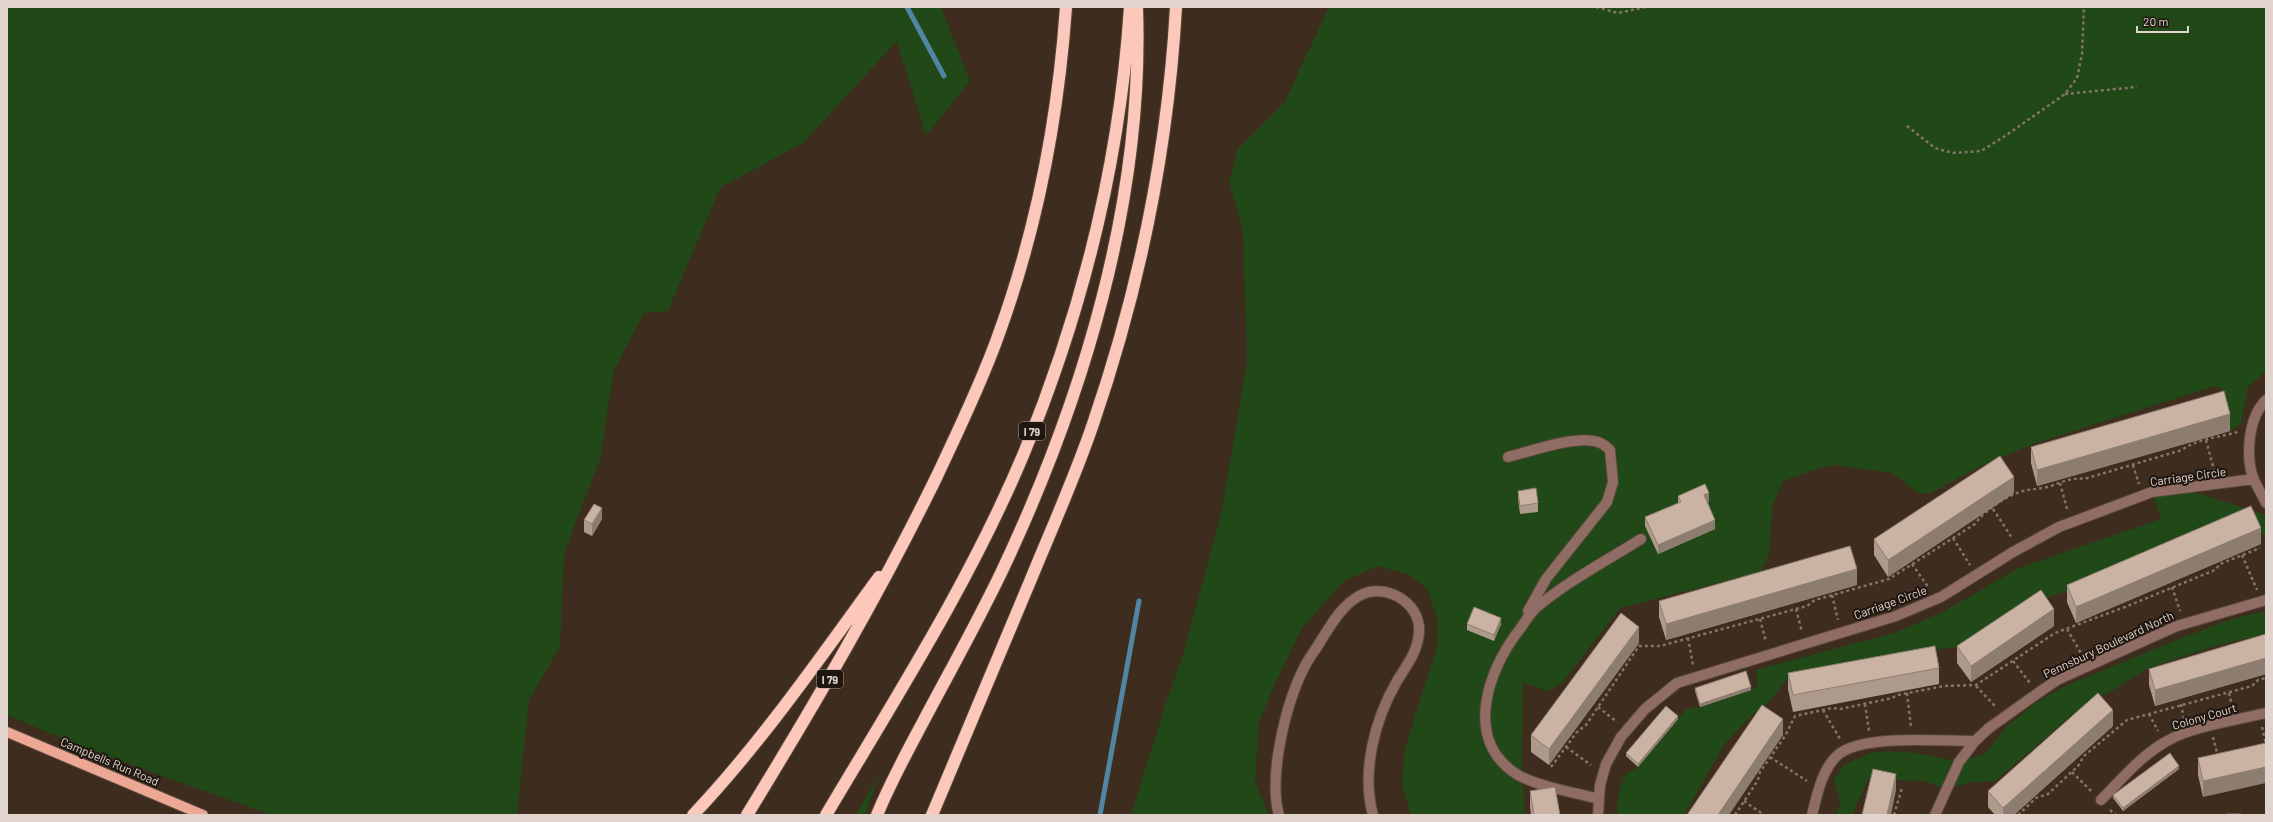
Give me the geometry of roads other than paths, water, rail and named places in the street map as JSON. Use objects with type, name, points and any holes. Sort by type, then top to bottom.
[{"type":"highway","name":"I 79","points":[[747,815],[822,693],[906,539],[973,401],[998,338],[1018,278],[1047,158],[1066,7]]},
{"type":"highway","name":"I 79","points":[[826,815],[918,659],[979,548],[1032,433],[1066,340],[1080,294],[1092,242],[1112,153],[1121,92],[1130,7]]},
{"type":"highway","points":[[878,815],[906,754],[979,617],[1022,526],[1066,416],[1085,357],[1111,259],[1129,162],[1138,82],[1136,7]]},
{"type":"highway","points":[[932,815],[1069,487],[1112,365],[1135,279],[1150,210],[1168,92],[1176,7]]},
{"type":"highway","points":[[693,815],[746,755],[785,706],[906,539]]},
{"type":"main road","name":"Campbells Run Road","points":[[7,732],[203,815]]},
{"type":"street","points":[[2266,400],[2258,410],[2252,429],[2250,456],[2254,479],[2266,503]]},
{"type":"street","points":[[1508,457],[1576,440],[1594,440],[1602,442],[1610,450],[1612,460],[1613,482],[1607,502],[1546,579],[1518,631]]},
{"type":"street","name":"Carriage Circle","points":[[1598,815],[1599,799],[1606,764],[1621,737],[1645,709],[1664,692],[1677,683],[1896,616],[1941,597],[2018,549],[2072,522],[2152,492],[2254,479]]},
{"type":"street","points":[[1599,799],[1518,775],[1494,753],[1486,724],[1485,701],[1490,682],[1504,651],[1536,608],[1640,540]]},
{"type":"street","points":[[1279,815],[1276,782],[1281,742],[1286,713],[1304,668],[1337,616],[1352,600],[1367,592],[1386,592],[1401,598],[1414,612],[1420,630],[1417,647],[1384,708],[1372,745],[1369,776],[1373,815]]},
{"type":"street","name":"Pennsbury Boulevard North","points":[[1935,815],[1959,762],[1975,741],[2004,716],[2057,680],[2185,623],[2263,600]]},
{"type":"street","name":"Colony Court","points":[[2101,800],[2130,770],[2165,742],[2211,726],[2266,713]]},
{"type":"street","points":[[1812,815],[1818,787],[1838,755],[1846,749],[1870,741],[1975,741]]},
{"type":"waterway","points":[[907,7],[944,76]]},
{"type":"waterway","points":[[1100,815],[1139,601]]}]
